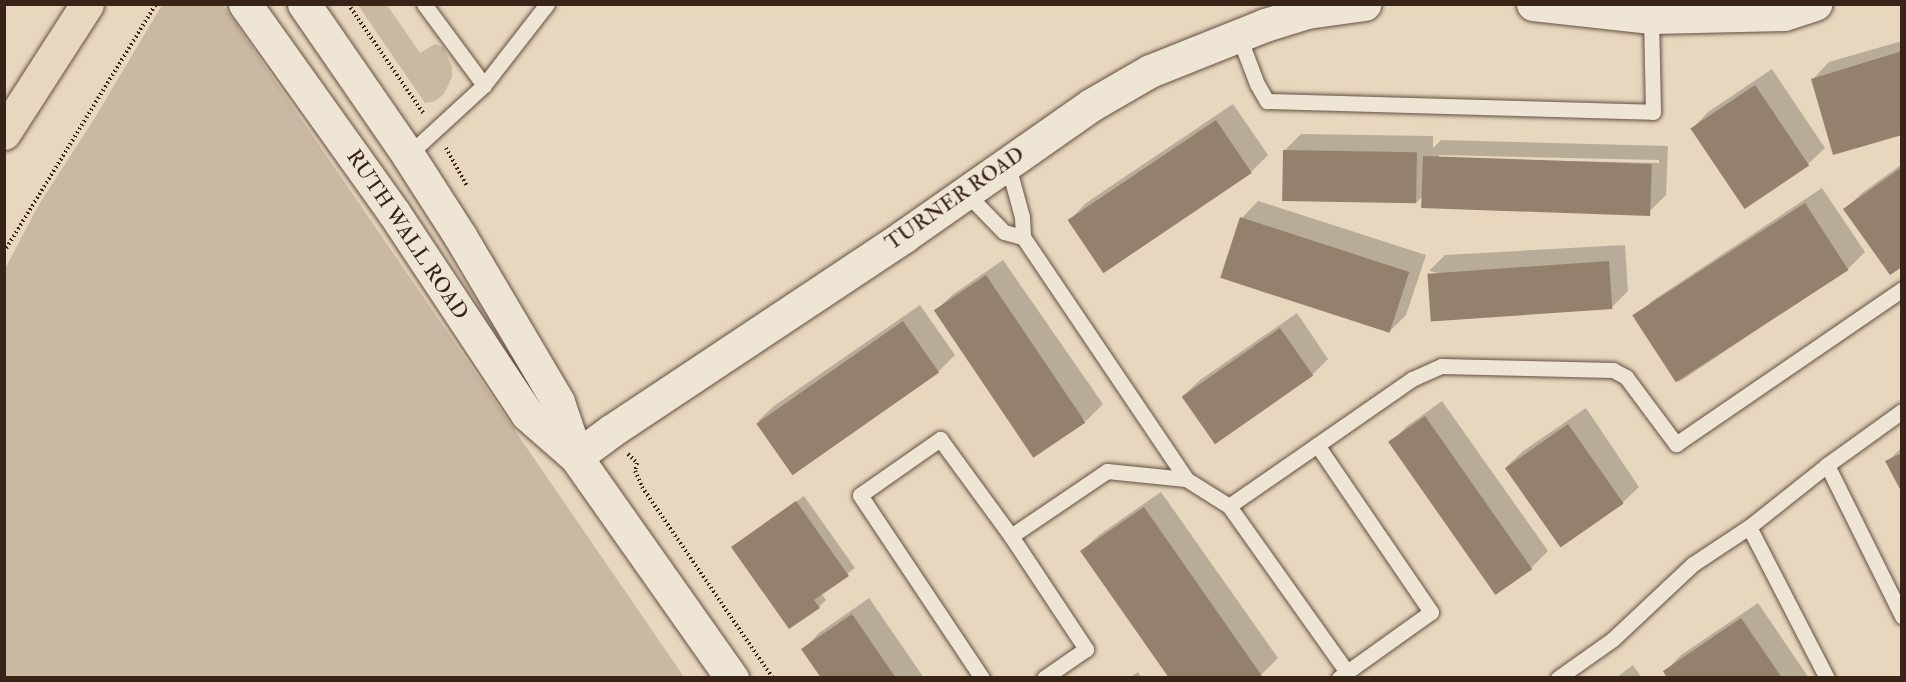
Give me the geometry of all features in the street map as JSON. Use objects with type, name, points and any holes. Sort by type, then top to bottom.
[{"type":"main road","points":[[4,133],[87,4]]},
{"type":"main road","points":[[65,35],[102,4]]},
{"type":"main road","name":"RUTH WALL ROAD","points":[[245,4],[394,213],[528,414],[576,457],[732,678]]},
{"type":"main road","name":"RUTH WALL ROAD","points":[[304,4],[408,155],[558,402],[576,457]]},
{"type":"main road","name":"TURNER ROAD","points":[[576,457],[611,431],[966,193],[1091,105],[1150,71],[1237,34],[1307,12],[1364,4]]},
{"type":"main road","points":[[1533,4],[1651,16],[1784,14],[1815,4]]},
{"type":"lane","points":[[424,4],[483,85]]},
{"type":"lane","points":[[408,155],[483,85],[547,4]]},
{"type":"lane","points":[[1237,34],[1257,84],[1267,101],[1653,112],[1651,16]]},
{"type":"lane","points":[[1007,162],[1022,217],[1023,237],[1186,479],[1229,506],[1343,675],[1431,612],[1317,445]]},
{"type":"lane","points":[[966,193],[1004,232],[1023,237]]},
{"type":"lane","points":[[1229,506],[1412,380],[1441,366],[1613,370],[1626,377],[1676,444],[1902,289]]},
{"type":"lane","points":[[1558,678],[1613,639],[1693,564],[1749,526],[1827,465],[1902,411]]},
{"type":"lane","points":[[982,678],[860,495],[940,439],[1011,536],[1086,649],[1044,678]]},
{"type":"lane","points":[[1827,465],[1902,616]]},
{"type":"lane","points":[[1011,536],[1107,471],[1186,479]]},
{"type":"lane","points":[[1749,526],[1827,678]]},
{"type":"path","points":[[4,252],[156,4]]},
{"type":"shaded area","points":[[162,5],[223,5],[684,677],[5,677],[5,269],[38,206],[96,116]]},
{"type":"shaded area","points":[[358,5],[387,5],[420,53],[435,44],[444,48],[452,67],[452,77],[444,94],[435,101],[425,103]]},
{"type":"building","points":[[1902,51],[1902,135],[1833,155],[1811,79]]},
{"type":"building","points":[[1755,85],[1809,165],[1745,209],[1690,129]]},
{"type":"building","points":[[1216,120],[1252,173],[1103,273],[1068,220]]},
{"type":"building","points":[[1283,150],[1417,152],[1416,203],[1282,201]]},
{"type":"building","points":[[1423,156],[1652,164],[1650,216],[1421,208]]},
{"type":"building","points":[[1902,167],[1902,267],[1890,275],[1843,209]]},
{"type":"building","points":[[1805,203],[1849,270],[1676,382],[1632,315]]},
{"type":"building","points":[[1240,217],[1409,272],[1390,333],[1220,278]]},
{"type":"building","points":[[1609,261],[1612,309],[1431,322],[1427,274]]},
{"type":"building","points":[[986,275],[1086,423],[1033,458],[934,310]]},
{"type":"building","points":[[903,321],[939,373],[793,475],[756,424]]},
{"type":"building","points":[[1280,328],[1313,376],[1215,444],[1182,397]]},
{"type":"building","points":[[1425,416],[1532,569],[1495,595],[1388,442]]},
{"type":"building","points":[[1568,424],[1624,503],[1561,548],[1505,468]]},
{"type":"building","points":[[1902,453],[1902,493],[1885,461]]},
{"type":"building","points":[[796,501],[849,576],[814,600],[820,608],[789,629],[731,547]]},
{"type":"building","points":[[1144,507],[1262,676],[1260,678],[1169,678],[1080,551]]},
{"type":"building","points":[[852,614],[896,678],[821,678],[801,649]]},
{"type":"building","points":[[1741,618],[1782,678],[1667,678],[1663,671]]}]
